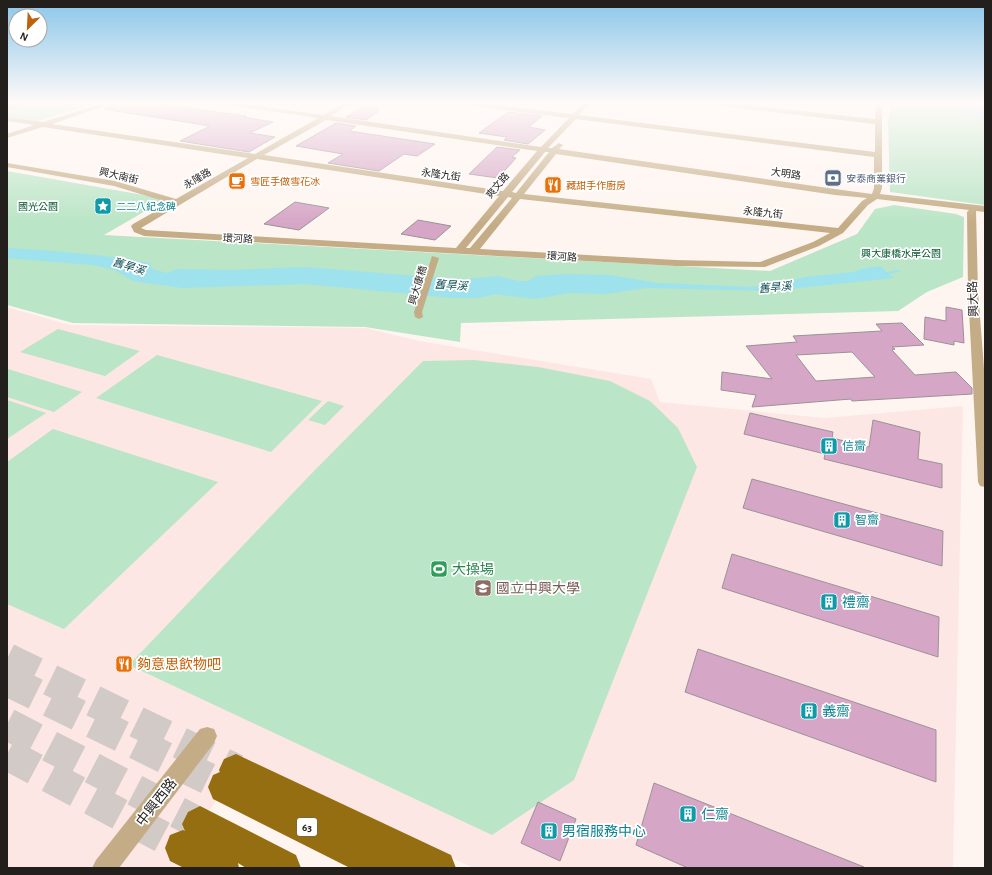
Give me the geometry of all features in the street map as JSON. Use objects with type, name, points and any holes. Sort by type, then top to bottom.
[{"type":"main road","name":"63","points":[[389,868],[231,779],[438,868]]},
{"type":"main road","points":[[221,868],[191,836],[282,868]]},
{"type":"street","name":"永隆九街","points":[[158,143],[516,196],[840,231]]},
{"type":"street","name":"永隆路","points":[[136,226],[282,143]]},
{"type":"street","name":"大明路","points":[[501,143],[985,213]]},
{"type":"street","name":"爽文路","points":[[459,250],[503,194],[549,143]]},
{"type":"street","name":"爽文路","points":[[474,250],[516,196],[561,143]]},
{"type":"street","points":[[776,143],[879,155]]},
{"type":"street","points":[[875,197],[878,188],[879,143]]},
{"type":"street","name":"興大南街","points":[[7,165],[115,184],[177,202]]},
{"type":"street","name":"大明路","points":[[875,197],[896,198],[985,209]]},
{"type":"street","name":"環河路","points":[[136,226],[136,230],[144,233],[474,250],[676,263],[762,265],[805,250],[840,231],[865,203],[875,197]]},
{"type":"street","name":"興大路","points":[[972,212],[973,291],[985,482]]},
{"type":"street","name":"興大康橋","points":[[419,317],[418,312],[435,258]]},
{"type":"street","name":"中興西路","points":[[104,868],[207,736]]},
{"type":"shaded area","name":"國立中興大學","points":[[7,307],[70,325],[366,328],[419,341],[651,379],[660,402],[825,418],[963,406],[953,868],[473,868],[245,759],[200,824],[209,868],[7,868]]},
{"type":"green space","points":[[889,143],[985,143],[985,205],[890,192]]},
{"type":"green space","name":"興大康橋水岸公園","points":[[7,171],[166,199],[104,235],[770,271],[857,234],[875,209],[894,205],[956,214],[964,217],[963,277],[927,292],[898,311],[461,323],[460,342],[365,327],[73,323],[7,305]]},
{"type":"green space","points":[[58,329],[140,351],[105,376],[20,352]]},
{"type":"green space","points":[[157,355],[322,401],[271,452],[96,398]]},
{"type":"green space","name":"大操場","points":[[474,360],[538,367],[610,381],[650,401],[678,428],[697,467],[574,780],[492,835],[129,665],[311,474],[423,361]]},
{"type":"green space","points":[[8,369],[82,392],[54,412],[7,397]]},
{"type":"green space","points":[[7,400],[46,413],[7,439]]},
{"type":"green space","points":[[328,401],[344,406],[325,425],[308,420]]},
{"type":"green space","points":[[53,429],[218,482],[64,629],[7,604],[7,462]]},
{"type":"water","name":"舊旱溪","points":[[7,248],[115,257],[150,263],[152,269],[167,273],[177,269],[230,270],[306,267],[442,278],[468,279],[497,276],[519,281],[528,281],[536,276],[565,274],[610,275],[658,283],[749,287],[765,286],[806,277],[853,272],[880,266],[894,278],[770,291],[647,288],[605,294],[570,293],[535,299],[495,294],[479,298],[453,298],[305,284],[182,288],[133,281],[114,270],[93,265],[7,258]]},
{"type":"building","points":[[192,143],[265,143],[249,152]]},
{"type":"building","points":[[302,143],[435,144],[417,156],[404,154],[379,171],[328,163],[343,154],[296,146]]},
{"type":"building","points":[[497,147],[520,150],[512,157],[516,158],[498,178],[469,174]]},
{"type":"building","points":[[295,202],[329,208],[299,230],[264,224]]},
{"type":"building","points":[[418,220],[451,226],[435,240],[401,234]]},
{"type":"building","points":[[946,307],[962,310],[964,343],[954,341],[954,345],[924,339],[925,317],[946,321]]},
{"type":"building","points":[[902,323],[924,345],[892,347],[895,349],[892,350],[915,375],[956,372],[972,388],[972,394],[852,401],[851,399],[752,407],[756,395],[721,390],[722,372],[772,379],[746,346],[797,342],[793,336],[882,331],[876,324]],"holes":[[[852,352],[875,377],[816,381],[796,355]]]},
{"type":"building","name":"信齋","points":[[750,413],[833,432],[832,438],[869,447],[873,420],[920,432],[918,459],[942,464],[942,488],[824,459],[825,454],[744,434]]},
{"type":"building","name":"智齋","points":[[752,479],[943,531],[942,566],[743,508]]},
{"type":"building","name":"禮齋","points":[[732,554],[939,617],[938,657],[722,588]]},
{"type":"building","name":"義齋","points":[[698,649],[936,730],[936,782],[685,692]]},
{"type":"building","name":"仁齋","points":[[654,783],[864,868],[688,868],[636,845]]},
{"type":"building","name":"男宿服務中心","points":[[538,802],[576,819],[560,861],[521,843]]},
{"type":"waterway","name":"舊旱溪","points":[[882,274],[898,271]]},
{"type":"tunnel","points":[[7,659],[236,770]]},
{"type":"tunnel","points":[[7,680],[225,787]]},
{"type":"tunnel","points":[[7,724],[200,824]]},
{"type":"tunnel","points":[[7,754],[183,848]]},
{"type":"place","name":"安泰商業銀行","points":[[833,178]]},
{"type":"place","name":"雪匠手做雪花冰","points":[[237,181]]},
{"type":"place","name":"藏甜手作廚房","points":[[553,185]]},
{"type":"place","name":"二二八紀念碑","points":[[103,206]]},
{"type":"place","name":"信齋","points":[[829,446]]},
{"type":"place","name":"智齋","points":[[842,520]]},
{"type":"place","name":"大操場","points":[[439,569]]},
{"type":"place","name":"國立中興大學","points":[[483,588]]},
{"type":"place","name":"禮齋","points":[[829,602]]},
{"type":"place","name":"夠意思飲物吧","points":[[124,664]]},
{"type":"place","name":"義齋","points":[[809,711]]},
{"type":"place","name":"仁齋","points":[[688,814]]},
{"type":"place","name":"男宿服務中心","points":[[549,831]]},
{"type":"park label","name":"國光公園","points":[[38,206]]}]
